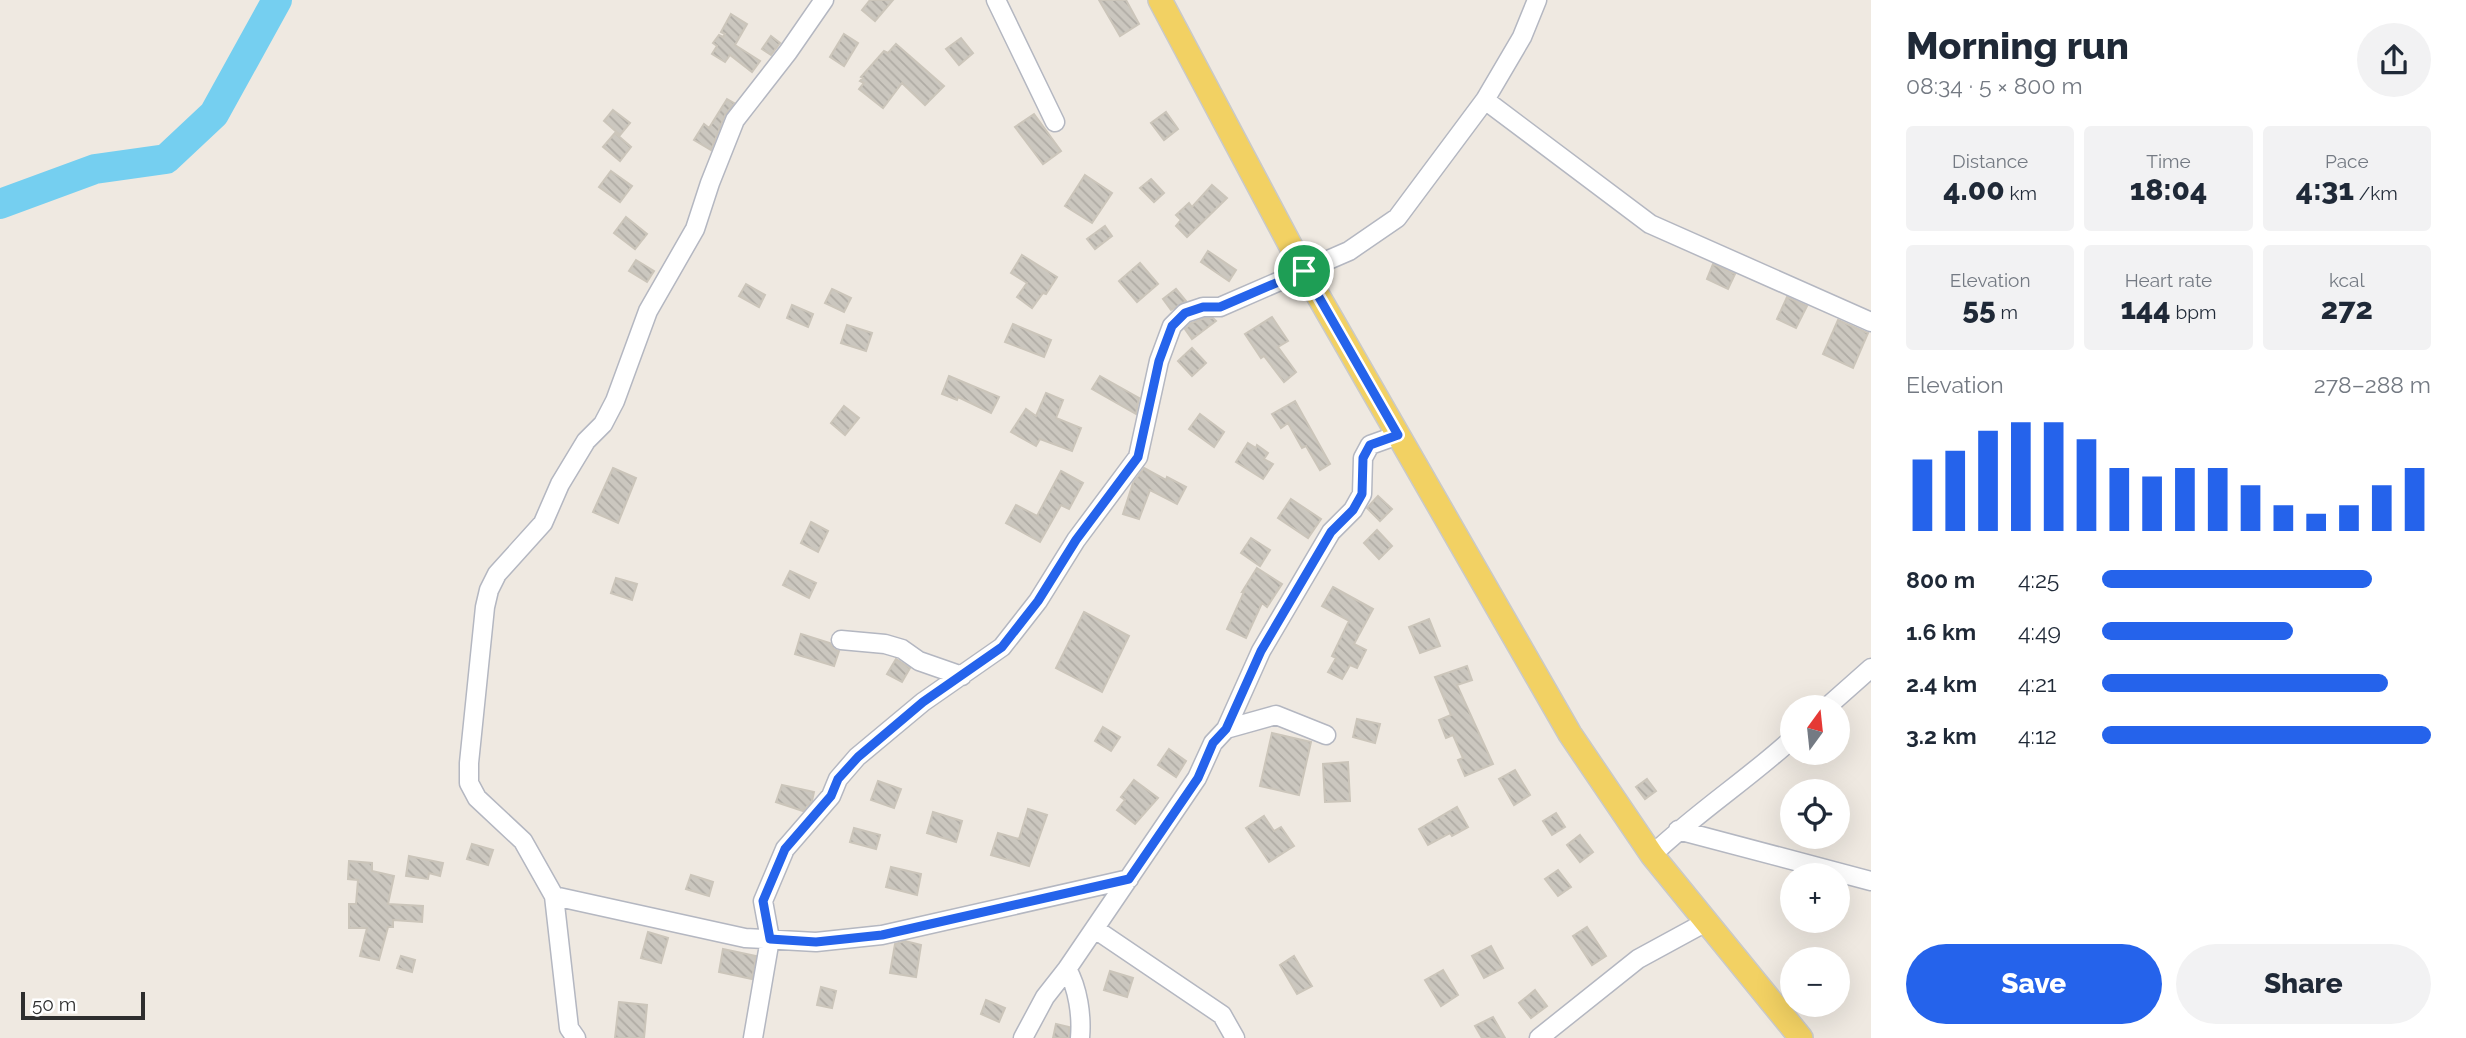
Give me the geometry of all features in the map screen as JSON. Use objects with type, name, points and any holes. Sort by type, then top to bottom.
[{"type":"main road","points":[[1160,0],[1304,271],[1570,734],[1652,855],[1801,1038]]},
{"type":"street","points":[[576,1038],[569,1028],[554,896],[523,841],[477,798],[469,783],[470,750],[489,590],[497,574],[543,523],[561,484],[586,441],[603,424],[648,311],[695,229],[735,120],[824,0]]},
{"type":"street","points":[[996,0],[1055,122]]},
{"type":"street","points":[[753,1038],[770,939],[763,901],[785,849],[831,796],[838,779],[858,757],[923,702],[1002,647],[1038,601],[1076,540],[1138,457],[1159,361],[1172,326],[1185,313],[1203,307],[1220,307],[1349,251],[1397,218],[1485,100],[1522,37],[1537,0]]},
{"type":"street","points":[[1485,100],[1650,224],[1871,322]]},
{"type":"street","points":[[1023,1038],[1045,997],[1198,778],[1213,743],[1226,729],[1261,651],[1331,532],[1353,510],[1362,494],[1363,458],[1370,445],[1398,435]]},
{"type":"street","points":[[841,640],[885,643],[902,649],[919,661],[962,676]]},
{"type":"street","points":[[1841,695],[1871,668]]},
{"type":"street","points":[[1226,729],[1276,715],[1326,735]]},
{"type":"street","points":[[1652,855],[1678,830],[1780,750]]},
{"type":"street","points":[[1678,830],[1871,881]]},
{"type":"street","points":[[554,896],[745,938],[816,942],[882,935],[1129,879]]},
{"type":"street","points":[[1539,1038],[1638,959],[1706,922]]},
{"type":"street","points":[[1094,929],[1222,1015],[1235,1038]]},
{"type":"street","points":[[1067,969],[1073,979],[1081,1024],[1080,1038]]},
{"type":"building","points":[[870,0],[893,0],[875,21],[862,10]]},
{"type":"building","points":[[1099,0],[1126,0],[1139,24],[1120,36]]},
{"type":"building","points":[[731,14],[747,24],[735,45],[760,61],[752,72],[730,55],[725,62],[712,54],[717,46],[713,43],[719,35],[723,37],[725,34],[721,32]]},
{"type":"building","points":[[844,34],[858,43],[844,66],[830,57]]},
{"type":"building","points":[[771,36],[780,43],[771,55],[762,49]]},
{"type":"building","points":[[961,38],[973,53],[959,65],[946,49]]},
{"type":"building","points":[[896,44],[944,86],[925,105],[902,83],[883,108],[859,89],[864,83],[860,81],[863,78],[861,77],[884,51],[888,53]]},
{"type":"building","points":[[727,99],[734,103],[725,115],[711,150],[694,140],[704,124],[709,128]]},
{"type":"building","points":[[613,110],[630,123],[620,135],[604,121]]},
{"type":"building","points":[[1166,112],[1178,129],[1164,140],[1151,123]]},
{"type":"building","points":[[1034,114],[1061,151],[1043,164],[1015,127]]},
{"type":"building","points":[[615,133],[631,147],[620,161],[603,147]]},
{"type":"building","points":[[611,171],[632,186],[620,202],[599,187]]},
{"type":"building","points":[[1085,175],[1112,193],[1092,223],[1065,206]]},
{"type":"building","points":[[1151,179],[1164,193],[1154,202],[1140,188]]},
{"type":"building","points":[[1212,185],[1227,198],[1187,237],[1176,226],[1181,220],[1176,215],[1189,203],[1192,207]]},
{"type":"building","points":[[626,217],[647,234],[635,249],[614,233]]},
{"type":"building","points":[[1105,226],[1112,236],[1095,249],[1087,239]]},
{"type":"building","points":[[1208,251],[1236,270],[1229,281],[1201,262]]},
{"type":"building","points":[[1022,255],[1057,277],[1046,294],[1043,293],[1032,308],[1017,297],[1027,283],[1011,273]]},
{"type":"building","points":[[636,260],[654,271],[647,282],[629,271]]},
{"type":"building","points":[[1140,263],[1158,284],[1137,302],[1119,281]]},
{"type":"building","points":[[1713,264],[1735,274],[1728,289],[1707,279]]},
{"type":"building","points":[[746,284],[765,295],[759,307],[739,296]]},
{"type":"building","points":[[832,289],[851,298],[844,312],[825,303]]},
{"type":"building","points":[[1176,289],[1186,301],[1171,310],[1163,299]]},
{"type":"building","points":[[1787,297],[1807,306],[1796,328],[1777,319]]},
{"type":"building","points":[[792,305],[813,314],[808,327],[787,318]]},
{"type":"building","points":[[1272,317],[1288,341],[1278,347],[1296,372],[1284,382],[1264,356],[1261,358],[1245,334]]},
{"type":"building","points":[[1213,318],[1216,321],[1192,339],[1185,329],[1191,323]]},
{"type":"building","points":[[1838,320],[1868,333],[1853,368],[1823,354]]},
{"type":"building","points":[[1013,324],[1051,340],[1044,357],[1005,342]]},
{"type":"building","points":[[847,325],[872,333],[866,351],[841,343]]},
{"type":"building","points":[[1192,348],[1206,363],[1192,376],[1178,361]]},
{"type":"building","points":[[949,376],[999,397],[991,413],[958,397],[957,400],[942,394]]},
{"type":"building","points":[[1100,376],[1139,398],[1136,414],[1092,389]]},
{"type":"building","points":[[1046,393],[1063,400],[1056,418],[1081,428],[1072,451],[1040,439],[1036,446],[1011,432],[1026,409],[1036,416]]},
{"type":"building","points":[[1295,401],[1330,464],[1320,470],[1306,446],[1302,448],[1288,423],[1281,428],[1272,414]]},
{"type":"building","points":[[844,406],[859,418],[845,435],[831,423]]},
{"type":"building","points":[[1200,414],[1224,432],[1214,447],[1189,429]]},
{"type":"building","points":[[1248,443],[1256,448],[1257,445],[1268,453],[1264,459],[1273,464],[1263,479],[1236,462]]},
{"type":"building","points":[[613,468],[636,478],[618,523],[593,512]]},
{"type":"building","points":[[1144,468],[1186,487],[1177,504],[1150,490],[1139,519],[1123,514],[1133,483]]},
{"type":"building","points":[[1061,471],[1083,483],[1069,509],[1061,505],[1040,542],[1006,523],[1016,505],[1037,516]]},
{"type":"building","points":[[1378,496],[1392,509],[1380,521],[1367,508]]},
{"type":"building","points":[[1291,499],[1321,519],[1308,538],[1278,518]]},
{"type":"building","points":[[811,522],[828,531],[818,552],[801,543]]},
{"type":"building","points":[[1377,530],[1392,546],[1379,559],[1364,543]]},
{"type":"building","points":[[1251,538],[1270,550],[1260,566],[1241,553]]},
{"type":"building","points":[[1257,568],[1282,584],[1267,607],[1262,603],[1246,638],[1227,629],[1242,592]]},
{"type":"building","points":[[790,571],[816,583],[809,598],[783,585]]},
{"type":"building","points":[[616,578],[637,584],[632,600],[611,593]]},
{"type":"building","points":[[1333,587],[1373,609],[1354,644],[1366,650],[1357,668],[1350,665],[1342,679],[1328,672],[1336,658],[1332,656],[1349,621],[1322,606]]},
{"type":"building","points":[[1084,612],[1129,636],[1102,692],[1056,668]]},
{"type":"building","points":[[1429,619],[1440,646],[1420,653],[1409,627]]},
{"type":"building","points":[[801,634],[830,643],[839,651],[834,666],[795,654]]},
{"type":"building","points":[[896,659],[910,668],[902,682],[887,674]]},
{"type":"building","points":[[1467,666],[1472,680],[1457,685],[1493,764],[1465,776],[1458,760],[1463,758],[1453,735],[1446,738],[1439,720],[1451,715],[1435,677]]},
{"type":"building","points":[[1357,719],[1380,724],[1375,743],[1353,737]]},
{"type":"building","points":[[1103,727],[1120,737],[1111,751],[1095,741]]},
{"type":"building","points":[[1272,733],[1311,742],[1299,795],[1260,786]]},
{"type":"building","points":[[1169,749],[1186,761],[1176,777],[1158,765]]},
{"type":"building","points":[[1348,762],[1350,801],[1325,802],[1323,764]]},
{"type":"building","points":[[1515,770],[1530,795],[1514,805],[1499,779]]},
{"type":"building","points":[[1647,779],[1656,791],[1645,799],[1636,787]]},
{"type":"building","points":[[1134,780],[1158,798],[1135,824],[1117,810],[1125,800],[1121,797]]},
{"type":"building","points":[[878,781],[901,789],[894,808],[871,800]]},
{"type":"building","points":[[782,785],[814,792],[812,801],[803,811],[776,802]]},
{"type":"building","points":[[1457,807],[1468,827],[1428,845],[1419,829]]},
{"type":"building","points":[[1028,809],[1047,815],[1029,866],[991,855],[998,833],[1019,839]]},
{"type":"building","points":[[933,812],[962,821],[956,842],[927,833]]},
{"type":"building","points":[[1556,813],[1565,827],[1552,835],[1543,821]]},
{"type":"building","points":[[1264,816],[1274,831],[1281,827],[1294,846],[1269,862],[1246,828]]},
{"type":"building","points":[[854,828],[880,835],[876,849],[850,842]]},
{"type":"building","points":[[1580,835],[1593,852],[1580,862],[1567,845]]},
{"type":"building","points":[[472,844],[493,850],[488,865],[467,859]]},
{"type":"building","points":[[409,856],[443,863],[440,876],[429,873],[428,879],[406,876]]},
{"type":"building","points":[[349,861],[372,863],[372,871],[394,876],[388,904],[423,906],[422,922],[393,920],[393,927],[388,927],[379,960],[360,956],[367,928],[349,928],[349,904],[356,904],[358,880],[348,879]]},
{"type":"building","points":[[891,867],[921,874],[917,895],[886,887]]},
{"type":"building","points":[[1558,870],[1571,887],[1558,896],[1545,879]]},
{"type":"building","points":[[691,875],[713,882],[709,896],[686,889]]},
{"type":"building","points":[[1587,927],[1606,956],[1592,965],[1573,936]]},
{"type":"building","points":[[648,932],[668,938],[661,963],[641,958]]},
{"type":"building","points":[[905,941],[921,945],[916,977],[890,973],[895,944]]},
{"type":"building","points":[[1491,946],[1503,968],[1484,978],[1472,956]]},
{"type":"building","points":[[723,949],[756,956],[752,979],[719,972]]},
{"type":"building","points":[[401,956],[415,960],[412,972],[397,968]]},
{"type":"building","points":[[1294,956],[1312,986],[1297,994],[1280,965]]},
{"type":"building","points":[[1443,970],[1458,995],[1441,1006],[1425,980]]},
{"type":"building","points":[[1110,971],[1133,978],[1127,997],[1104,990]]},
{"type":"building","points":[[821,987],[836,991],[832,1008],[817,1005]]},
{"type":"building","points":[[1535,990],[1547,1006],[1531,1018],[1519,1003]]},
{"type":"building","points":[[986,1000],[1005,1008],[999,1022],[981,1014]]},
{"type":"building","points":[[619,1002],[647,1005],[644,1038],[615,1038]]},
{"type":"building","points":[[1493,1017],[1505,1038],[1482,1038],[1475,1026]]},
{"type":"building","points":[[1056,1024],[1069,1027],[1069,1038],[1053,1038]]},
{"type":"waterway","points":[[0,204],[95,169],[166,159],[214,114],[277,0]]},
{"type":"route","points":[[1304,271],[1398,435],[1370,445],[1363,458],[1362,494],[1353,510],[1331,532],[1261,651],[1226,729],[1213,743],[1198,778],[1129,879],[882,935],[816,942],[770,939],[763,901],[785,849],[831,796],[838,779],[858,757],[923,702],[1002,647],[1038,601],[1076,540],[1138,457],[1159,361],[1172,326],[1185,313],[1203,307],[1220,307],[1304,271]]}]
